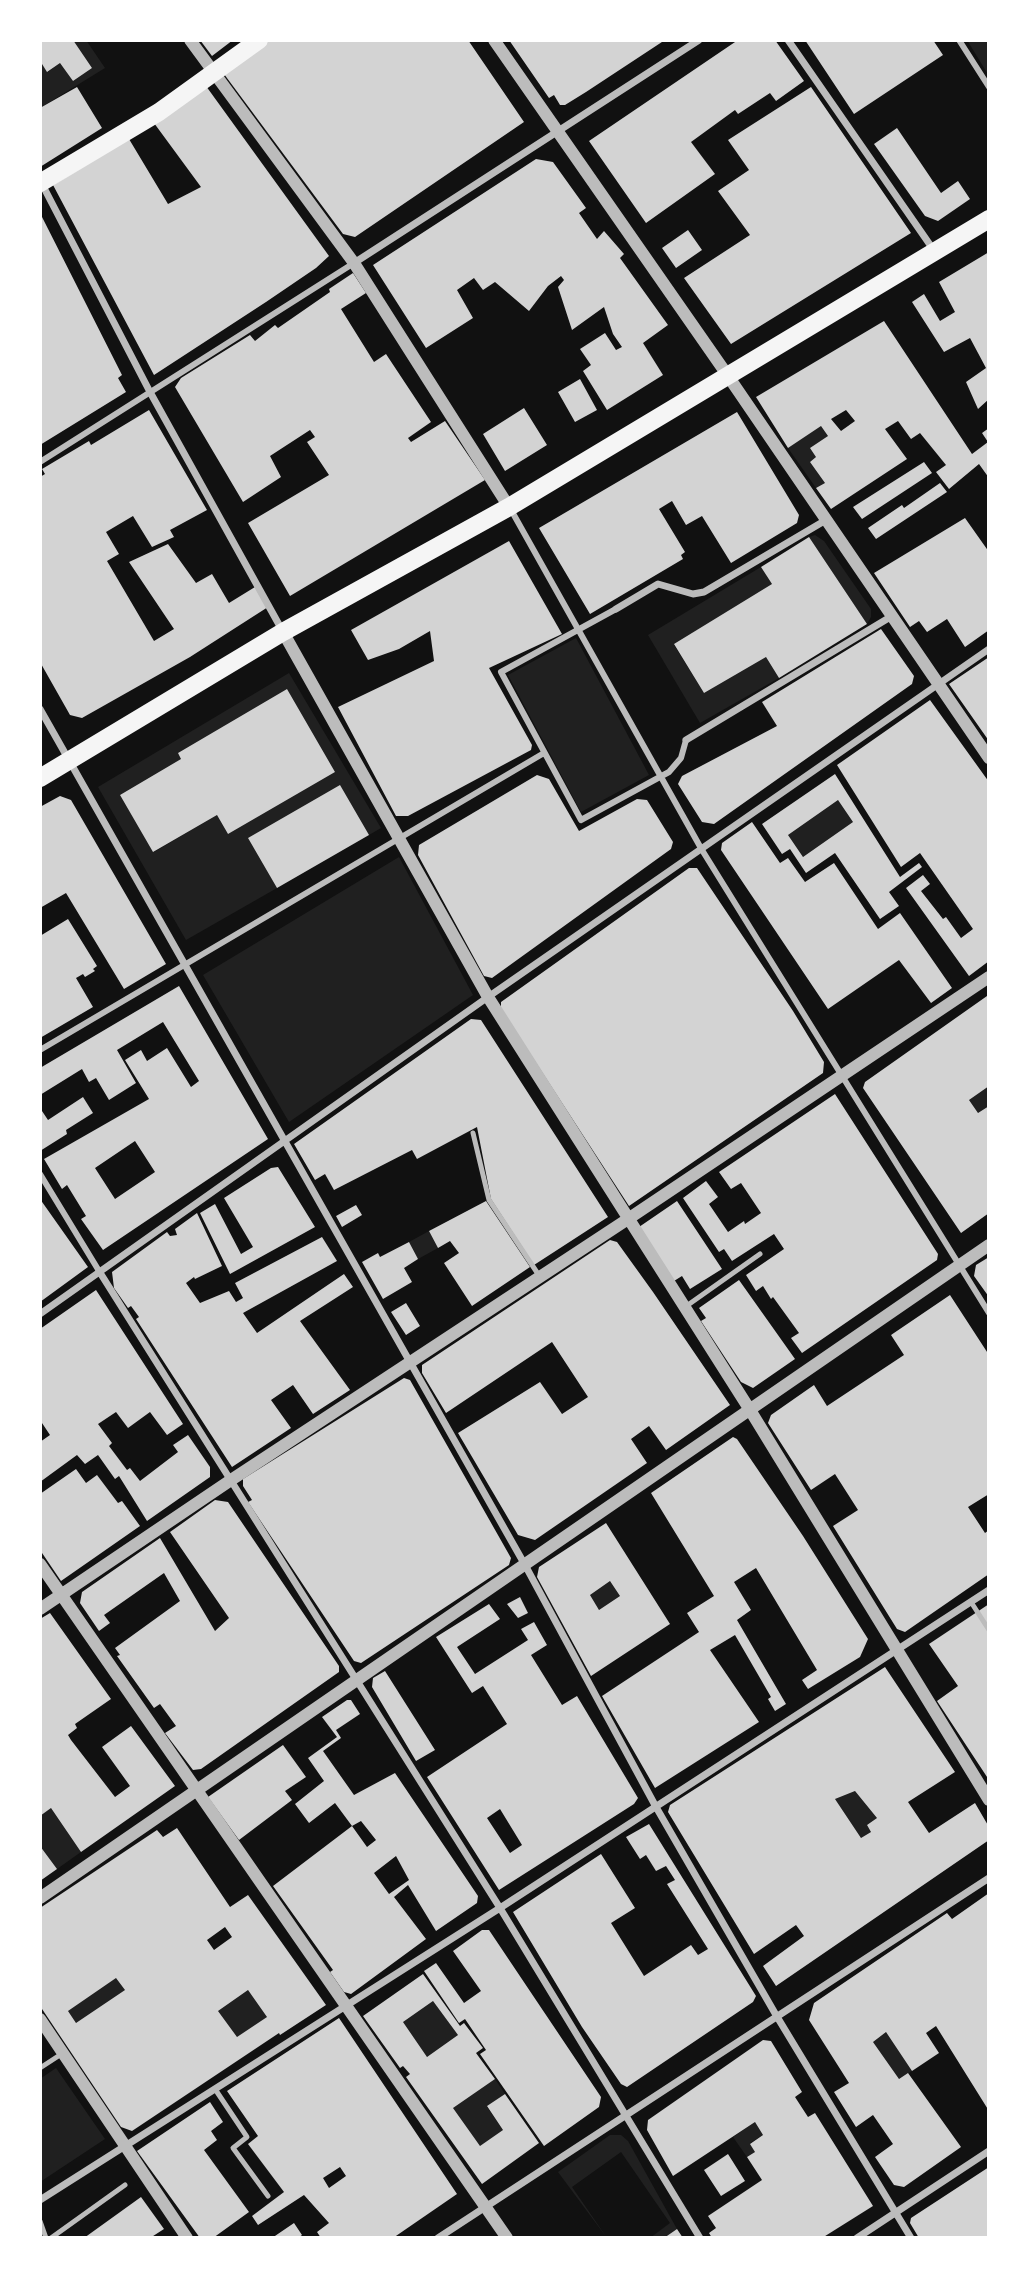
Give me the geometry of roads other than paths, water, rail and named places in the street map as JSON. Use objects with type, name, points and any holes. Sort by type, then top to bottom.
[{"type":"highway","points":[[41,182],[126,133],[259,40]]},
{"type":"highway","points":[[40,778],[284,632],[509,507],[989,219]]},
{"type":"street","points":[[190,40],[354,263],[509,507],[702,850],[989,1313]]},
{"type":"street","points":[[494,40],[989,758]]},
{"type":"street","points":[[40,462],[699,40]]},
{"type":"street","points":[[788,40],[935,252]]},
{"type":"street","points":[[959,40],[989,88]]},
{"type":"street","points":[[41,182],[150,392],[488,997],[750,1410],[989,1800]]},
{"type":"street","points":[[826,520],[704,592],[693,594],[658,584],[501,672],[581,820],[675,766],[686,740],[892,616]]},
{"type":"street","points":[[40,1314],[488,997],[989,649]]},
{"type":"street","points":[[40,709],[525,1566],[656,1807],[776,2015],[911,2238]]},
{"type":"street","points":[[40,1050],[544,753]]},
{"type":"street","points":[[40,1609],[989,977]]},
{"type":"street","points":[[40,1174],[500,1908],[700,2238]]},
{"type":"street","points":[[40,1898],[989,1245]]},
{"type":"street","points":[[40,1564],[507,2238]]},
{"type":"street","points":[[40,2200],[500,1908],[989,1590]]},
{"type":"street","points":[[438,2238],[989,1878]]},
{"type":"street","points":[[40,2019],[187,2238]]},
{"type":"street","points":[[857,2238],[989,2151]]},
{"type":"lane","points":[[473,1133],[489,1200],[540,1277]]},
{"type":"lane","points":[[685,1307],[760,1254]]},
{"type":"lane","points":[[971,1602],[989,1630]]},
{"type":"lane","points":[[40,2068],[63,2053]]},
{"type":"lane","points":[[215,2089],[247,2137],[233,2148],[268,2196]]},
{"type":"lane","points":[[40,2221],[48,2238],[125,2185]]}]
